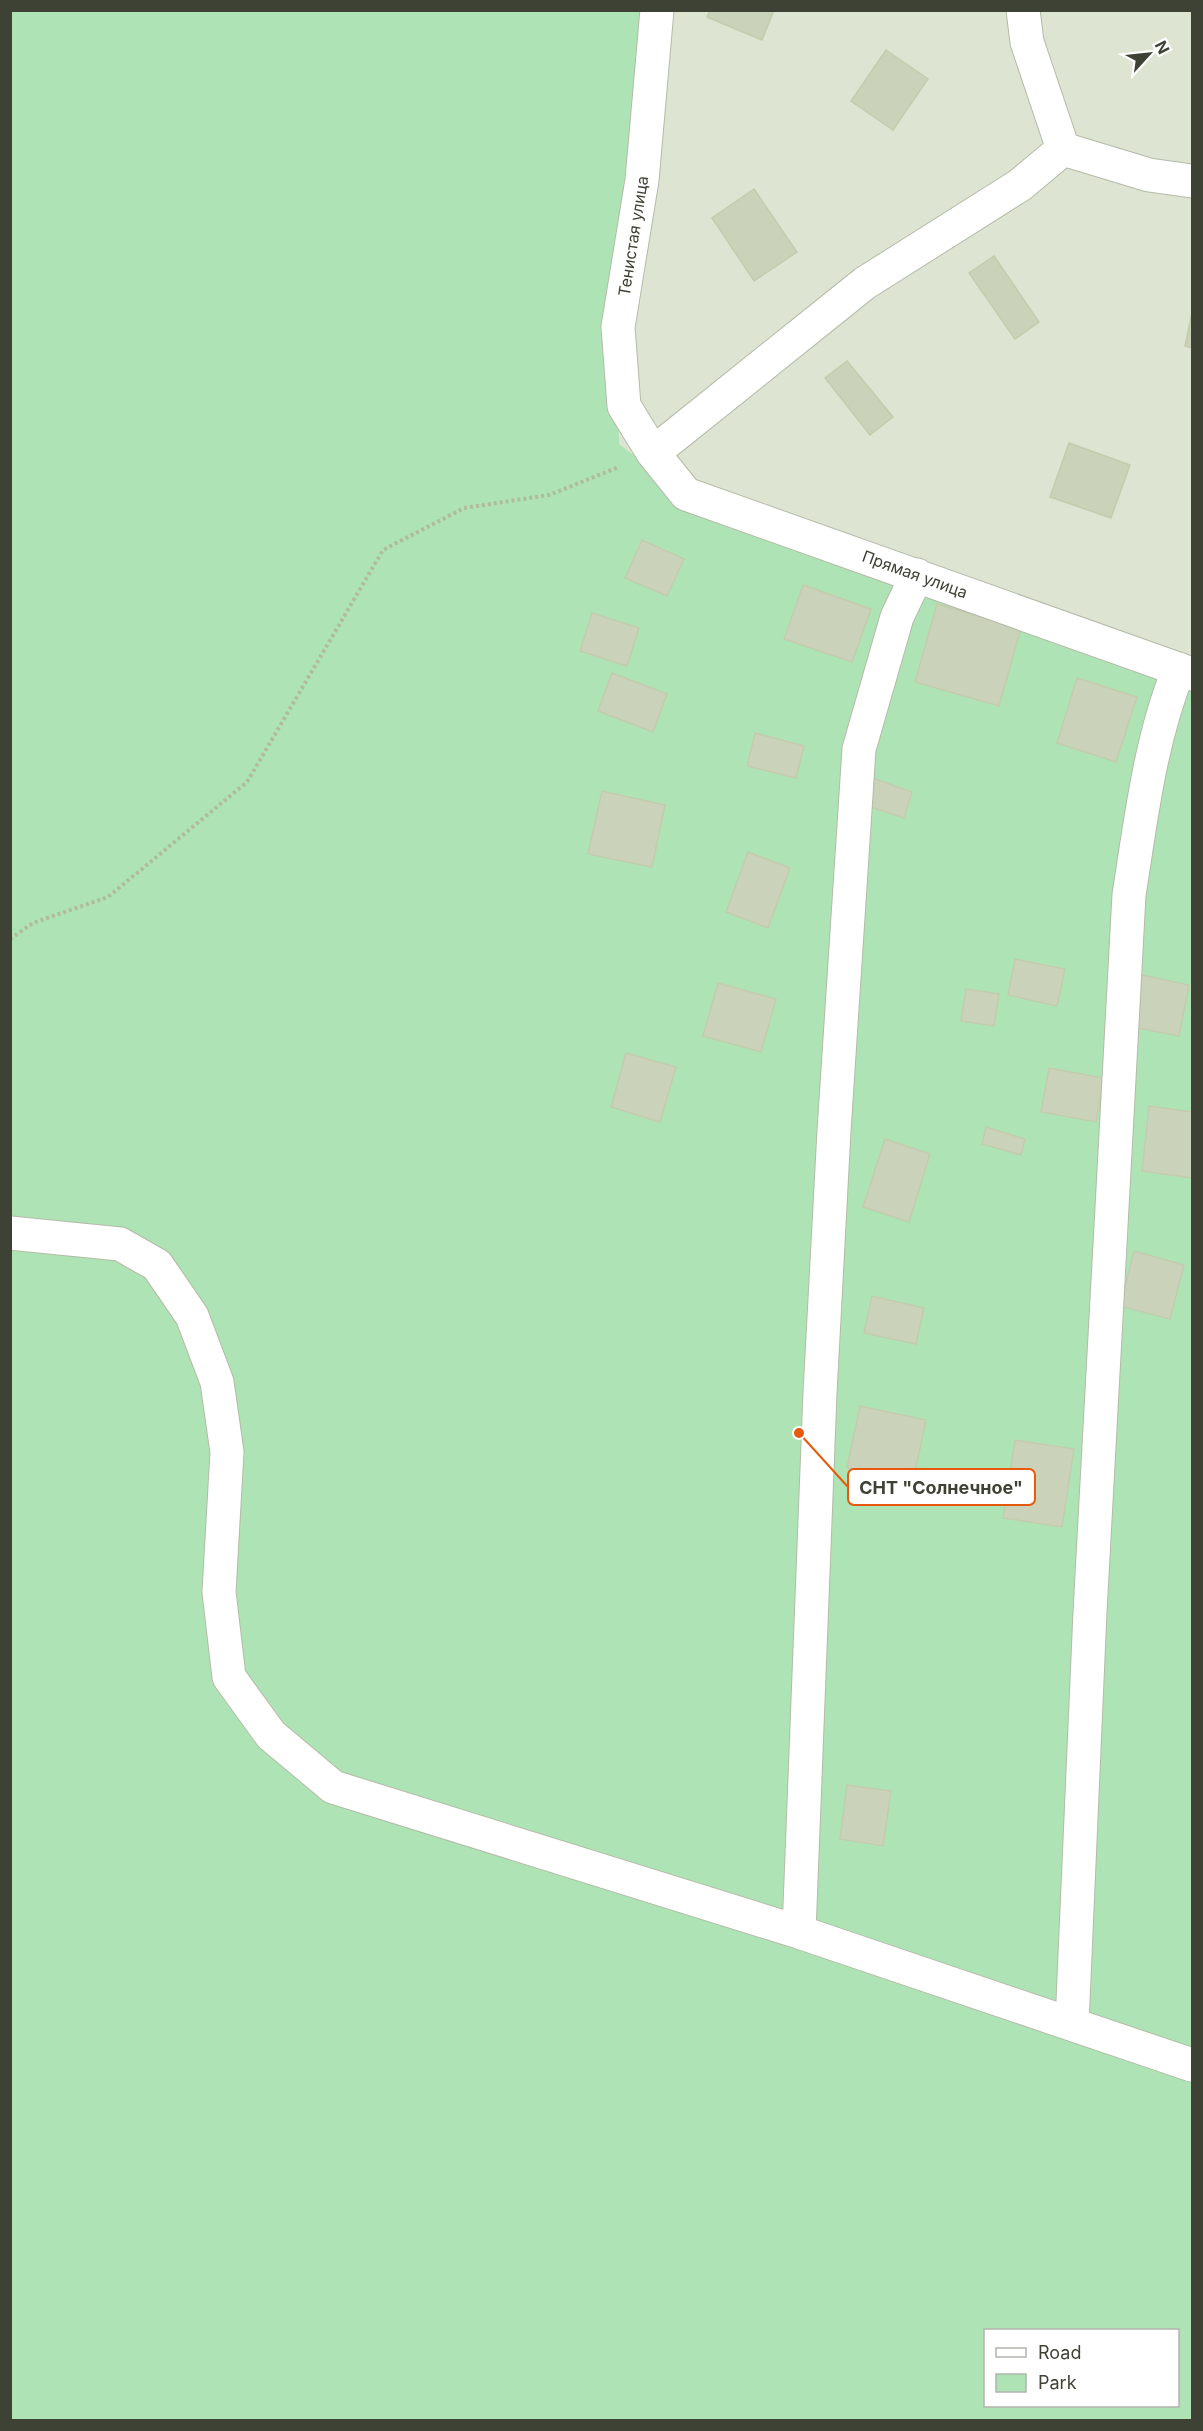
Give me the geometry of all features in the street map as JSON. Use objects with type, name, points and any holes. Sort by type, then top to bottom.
[{"type":"street","name":"Тенистая улица","points":[[653,453],[624,406],[618,327],[642,180],[657,10]]},
{"type":"street","points":[[1023,10],[1027,42],[1063,149]]},
{"type":"street","points":[[653,453],[865,283],[1020,185],[1063,149]]},
{"type":"street","points":[[1063,149],[1149,175],[1192,181]]},
{"type":"street","name":"Прямая улица","points":[[653,453],[686,494],[1186,671]]},
{"type":"street","points":[[799,1932],[820,1394],[834,1131],[859,749],[897,618],[917,575]]},
{"type":"street","points":[[1072,2024],[1089,1612],[1129,895],[1146,788],[1168,694],[1186,671]]},
{"type":"street","points":[[10,1233],[120,1244],[157,1265],[192,1316],[217,1382],[227,1452],[219,1592],[229,1677],[271,1735],[333,1787],[799,1932],[1192,2065]]},
{"type":"path","points":[[10,939],[33,923],[108,897],[247,783],[383,550],[464,508],[549,495],[653,453]]},
{"type":"shaded area","points":[[657,11],[1192,11],[1192,674],[686,494],[619,444],[618,327]]},
{"type":"green space","points":[[11,11],[657,11],[618,327],[619,444],[686,494],[1192,674],[1192,2420],[11,2420]]},
{"type":"building","points":[[710,10],[774,10],[762,40],[707,17]]},
{"type":"building","points":[[886,50],[928,79],[893,130],[851,101]]},
{"type":"building","points":[[754,189],[797,252],[754,281],[712,218]]},
{"type":"building","points":[[994,256],[1039,322],[1015,339],[969,273]]},
{"type":"building","points":[[1192,313],[1192,348],[1185,346]]},
{"type":"building","points":[[847,361],[893,417],[870,435],[825,378]]},
{"type":"building","points":[[1069,443],[1130,465],[1111,518],[1050,497]]},
{"type":"building","points":[[642,540],[684,559],[667,596],[625,578]]},
{"type":"building","points":[[803,585],[871,609],[852,662],[784,639]]},
{"type":"building","points":[[937,604],[1021,628],[999,706],[915,682]]},
{"type":"building","points":[[592,613],[639,628],[627,666],[580,651]]},
{"type":"building","points":[[612,673],[667,694],[653,732],[598,711]]},
{"type":"building","points":[[1077,678],[1137,697],[1116,762],[1057,743]]},
{"type":"building","points":[[755,733],[804,746],[796,778],[747,766]]},
{"type":"building","points":[[867,776],[912,792],[904,818],[858,803]]},
{"type":"building","points":[[602,791],[665,805],[652,867],[588,854]]},
{"type":"building","points":[[748,852],[790,868],[768,928],[726,912]]},
{"type":"building","points":[[1015,959],[1065,969],[1057,1006],[1008,995]]},
{"type":"building","points":[[1142,975],[1189,985],[1179,1036],[1133,1027]]},
{"type":"building","points":[[718,983],[776,999],[761,1052],[703,1036]]},
{"type":"building","points":[[966,989],[999,994],[994,1026],[961,1021]]},
{"type":"building","points":[[626,1053],[676,1067],[660,1122],[611,1107]]},
{"type":"building","points":[[1049,1068],[1104,1078],[1096,1122],[1041,1112]]},
{"type":"building","points":[[1149,1106],[1192,1112],[1192,1178],[1142,1171]]},
{"type":"building","points":[[986,1127],[1025,1139],[1021,1155],[982,1144]]},
{"type":"building","points":[[885,1139],[930,1154],[909,1222],[863,1207]]},
{"type":"building","points":[[1134,1251],[1184,1265],[1170,1319],[1120,1306]]},
{"type":"building","points":[[872,1296],[924,1308],[916,1344],[864,1333]]},
{"type":"building","points":[[860,1406],[926,1420],[913,1482],[847,1468]]},
{"type":"building","points":[[1015,1440],[1074,1449],[1062,1527],[1003,1518]]},
{"type":"building","points":[[847,1785],[891,1791],[883,1846],[840,1839]]},
{"type":"place","name":"СНТ \"Солнечное\"","points":[[799,1433]]}]
